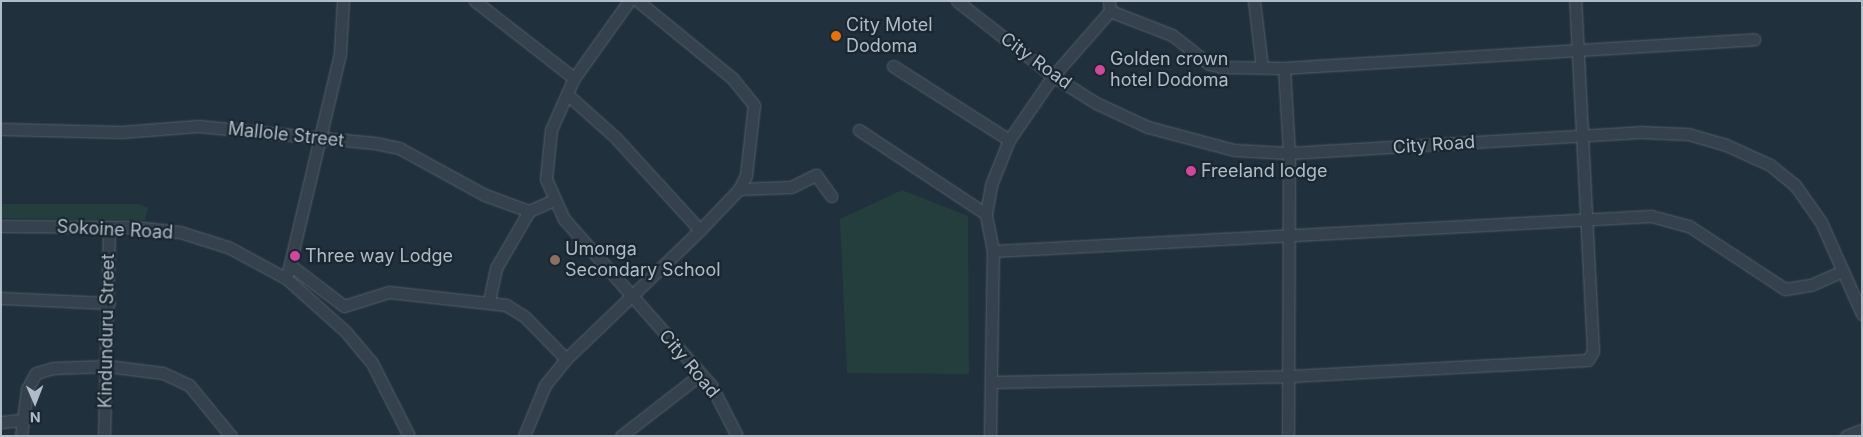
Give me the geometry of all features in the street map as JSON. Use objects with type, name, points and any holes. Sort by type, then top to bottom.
[{"type":"street","points":[[287,279],[318,140],[340,53],[342,1]]},
{"type":"street","points":[[475,1],[574,78]]},
{"type":"street","name":"City Road","points":[[629,1],[574,78],[551,130],[546,179],[564,219],[632,298],[702,374],[721,401],[736,436]]},
{"type":"street","points":[[524,436],[545,385],[566,359],[632,298],[700,230],[739,189],[746,176],[754,105],[732,78],[638,1]]},
{"type":"street","name":"City Road","points":[[957,1],[1052,76],[1148,128],[1187,140],[1234,150],[1289,153],[1584,135],[1688,134],[1770,164],[1795,185],[1820,222],[1862,314]]},
{"type":"street","points":[[1254,1],[1262,67]]},
{"type":"street","points":[[992,382],[1291,376],[1588,360],[1593,350],[1584,135],[1576,52],[1575,1]]},
{"type":"street","points":[[990,436],[993,251],[986,214],[991,185],[1009,140],[1052,76],[1110,6],[1172,35],[1209,64],[1262,67],[1284,68],[1576,52],[1754,39]]},
{"type":"street","points":[[893,66],[1009,140]]},
{"type":"street","points":[[1284,68],[1289,153],[1290,236],[1291,376],[1288,436]]},
{"type":"street","points":[[568,95],[615,137],[700,230]]},
{"type":"street","name":"Mallole Street","points":[[1,129],[121,132],[198,126],[399,148],[485,195],[529,211]]},
{"type":"street","points":[[858,130],[986,214]]},
{"type":"street","points":[[739,189],[791,186],[816,175],[831,196]]},
{"type":"street","points":[[489,300],[496,268],[529,211],[554,200]]},
{"type":"street","points":[[993,251],[1587,221],[1651,216],[1676,220],[1784,289],[1811,285],[1843,271]]},
{"type":"street","name":"Sokoine Road","points":[[1,226],[109,227],[180,232],[230,248],[287,279],[335,321],[372,363],[409,436]]},
{"type":"street","name":"Kindunduru Street","points":[[104,436],[108,366],[109,227]]},
{"type":"street","points":[[290,265],[344,306],[389,292],[489,300],[525,317],[566,359]]},
{"type":"street","points":[[1,298],[109,303]]},
{"type":"street","points":[[21,436],[20,420],[27,389],[36,373],[53,368],[108,366],[163,373],[189,385],[231,436]]},
{"type":"street","points":[[621,436],[702,374]]},
{"type":"street","points":[[1,422],[20,420]]},
{"type":"street","points":[[1846,436],[1862,430]]},
{"type":"green space","points":[[902,190],[968,216],[969,374],[847,373],[840,219]]},
{"type":"green space","points":[[1,204],[138,204],[148,208],[145,220],[1,218]]},
{"type":"place","name":"City Motel Dodoma","points":[[836,36]]},
{"type":"place","name":"Golden crown hotel Dodoma","points":[[1100,70]]},
{"type":"place","name":"Freeland lodge","points":[[1191,171]]},
{"type":"place","name":"Three way Lodge","points":[[295,256]]},
{"type":"place","name":"Umonga Secondary School","points":[[555,260]]}]
